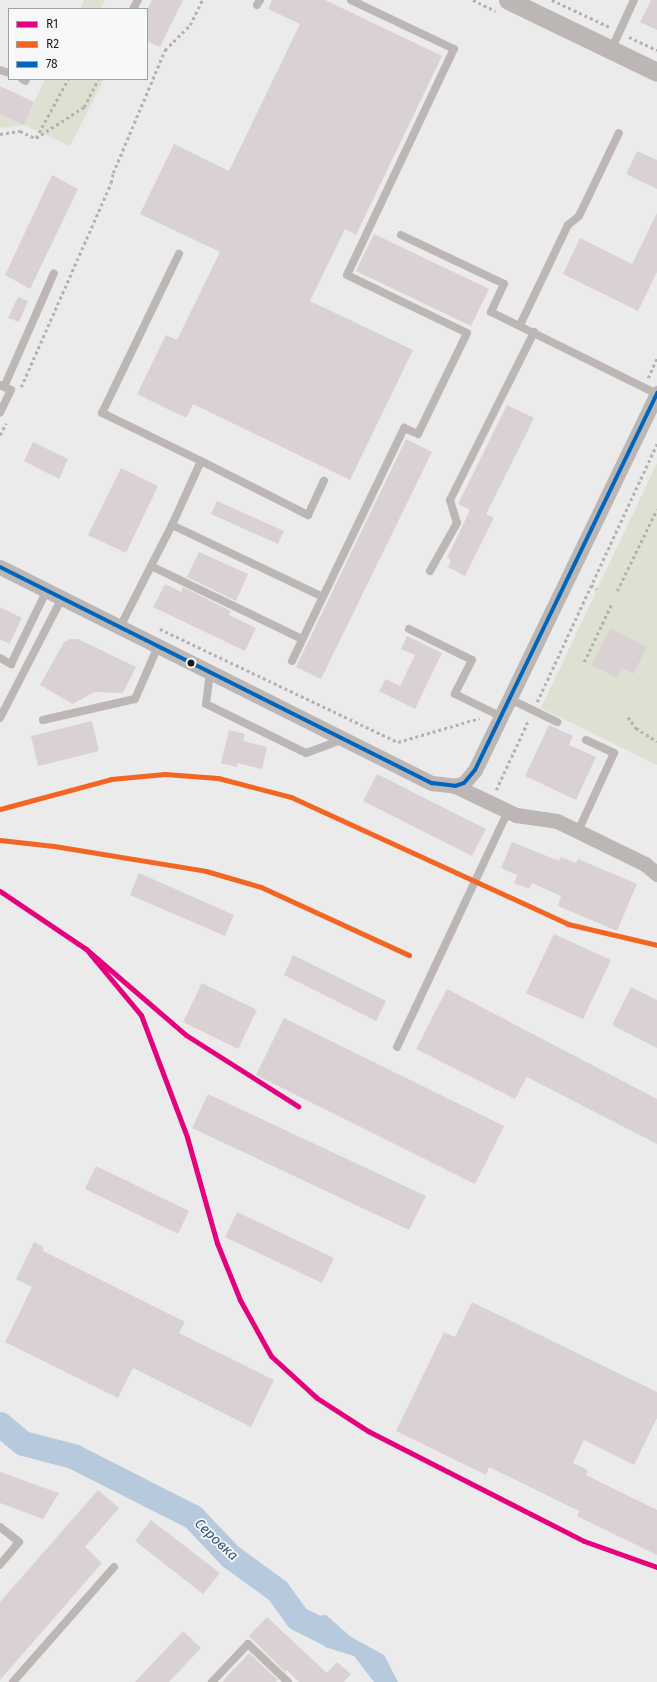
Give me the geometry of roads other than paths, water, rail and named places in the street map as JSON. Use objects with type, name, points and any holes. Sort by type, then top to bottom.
[{"type":"street","points":[[508,0],[657,72]]},
{"type":"street","points":[[455,786],[464,783],[471,777],[494,713],[508,698],[657,393]]},
{"type":"street","points":[[0,567],[432,783],[455,786],[516,815],[557,821],[645,864],[657,874]]},
{"type":"lane","points":[[292,661],[404,428],[418,434],[468,333],[347,276],[454,49],[351,0]]},
{"type":"lane","points":[[611,50],[634,0]]},
{"type":"lane","points":[[520,325],[568,225],[579,216],[619,133]]},
{"type":"lane","points":[[401,235],[504,284],[491,312],[657,393]]},
{"type":"lane","points":[[179,254],[102,413],[308,515],[324,481]]},
{"type":"lane","points":[[0,413],[10,390],[2,386],[54,273]]},
{"type":"lane","points":[[430,571],[457,523],[450,500],[534,332]]},
{"type":"lane","points":[[120,627],[172,525],[201,461]]},
{"type":"lane","points":[[172,525],[323,597]]},
{"type":"lane","points":[[150,566],[302,639]]},
{"type":"lane","points":[[0,658],[10,664],[47,590]]},
{"type":"lane","points":[[0,718],[62,598]]},
{"type":"lane","points":[[409,629],[472,660],[455,694],[494,713]]},
{"type":"lane","points":[[43,720],[135,699],[158,646]]},
{"type":"lane","points":[[210,672],[206,704],[306,753],[344,739]]},
{"type":"lane","points":[[508,698],[557,722]]},
{"type":"lane","points":[[578,832],[614,753],[586,740]]},
{"type":"lane","points":[[397,1047],[508,811]]},
{"type":"lane","points":[[0,1527],[19,1542],[0,1565]]},
{"type":"lane","points":[[13,1682],[114,1567]]},
{"type":"lane","points":[[212,1682],[248,1644],[288,1682]]},
{"type":"water","points":[[326,1615],[351,1637],[384,1655],[398,1682],[374,1682],[354,1656],[325,1647],[297,1618]]},
{"type":"waterway","name":"Серовка","points":[[0,1424],[23,1443],[73,1456],[193,1517],[230,1556],[277,1590],[297,1618],[328,1633]]}]
